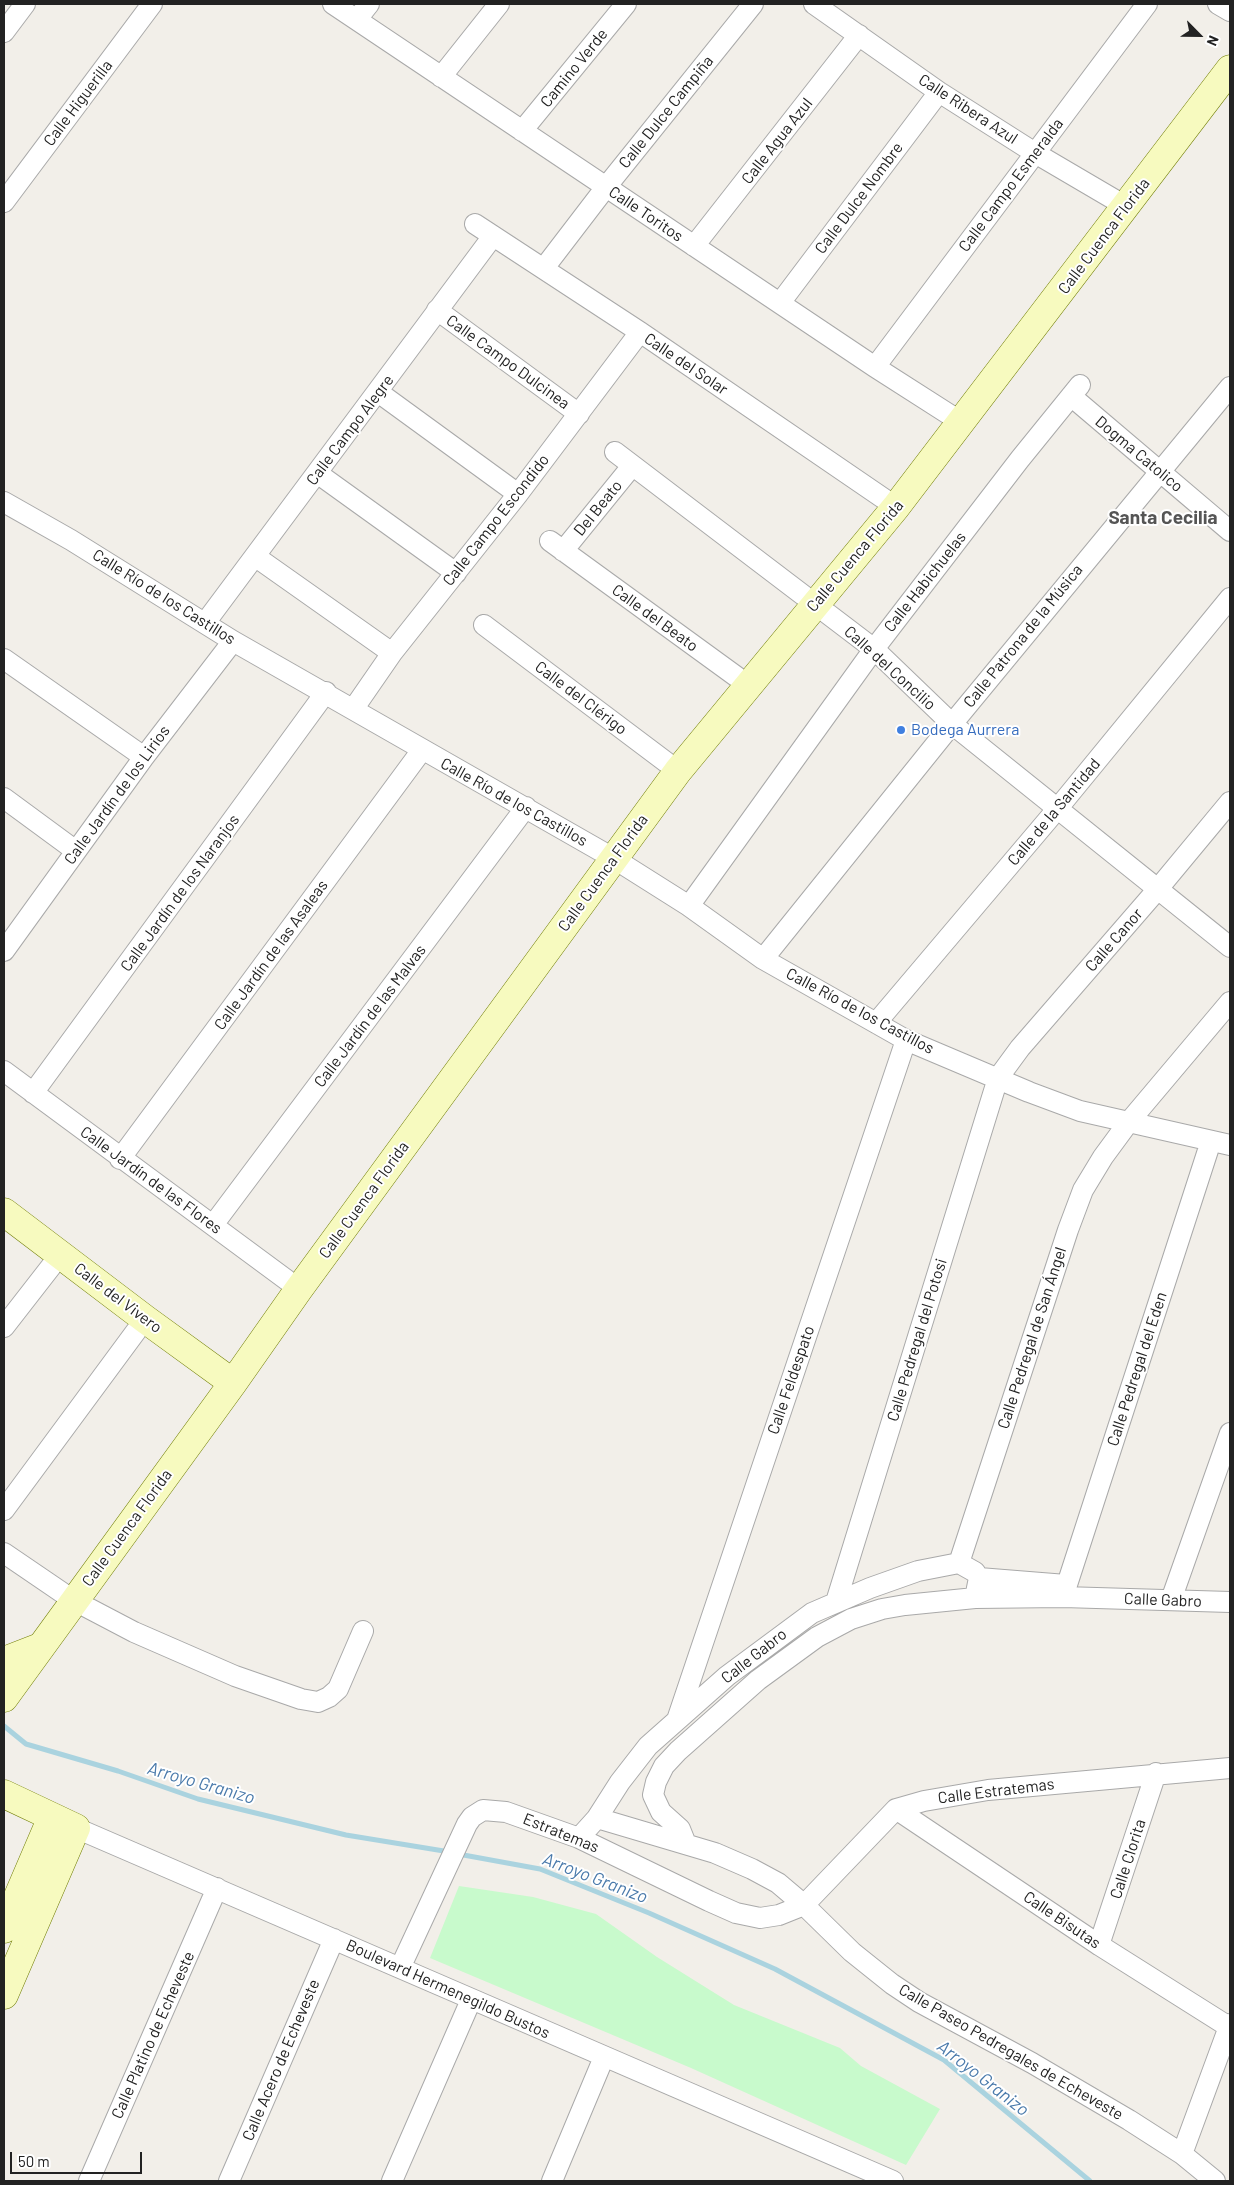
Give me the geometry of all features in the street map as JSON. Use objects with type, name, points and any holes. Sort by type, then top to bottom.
[{"type":"street","points":[[4,32],[25,4]]},
{"type":"street","name":"Calle Higuerilla","points":[[4,202],[152,4]]},
{"type":"street","name":"Calle Toritos","points":[[333,4],[363,11],[441,77],[874,367],[961,422]]},
{"type":"street","points":[[441,77],[499,4]]},
{"type":"street","name":"Camino Verde","points":[[522,132],[626,4]]},
{"type":"street","name":"Calle Dulce Campiña","points":[[544,268],[606,187],[753,4]]},
{"type":"street","name":"Calle Ribera Azul","points":[[814,4],[939,92],[1035,153],[1127,207]]},
{"type":"street","name":"Calle Campo Esmeralda","points":[[874,367],[1147,4]]},
{"type":"street","points":[[1218,4],[1230,11]]},
{"type":"street","name":"Calle Agua Azul","points":[[694,246],[859,35]]},
{"type":"street","name":"Calle Cuenca Florida","points":[[6,1691],[233,1383],[299,1289],[678,771],[815,603],[896,508],[1127,207],[1230,69]]},
{"type":"street","name":"Calle Dulce Nombre","points":[[780,303],[939,92]]},
{"type":"street","name":"Calle del Solar","points":[[475,224],[640,332],[896,508]]},
{"type":"street","name":"Calle Campo Alegre","points":[[205,623],[256,557],[492,236]]},
{"type":"street","name":"Calle Campo Dulcinea","points":[[437,310],[579,414]]},
{"type":"street","name":"Calle Campo Escondido","points":[[354,708],[392,653],[518,494],[640,332]]},
{"type":"street","name":"Calle Patrona de la Música","points":[[763,959],[952,724],[1230,387]]},
{"type":"street","name":"Dogma Catolico","points":[[1076,391],[1159,471],[1230,531]]},
{"type":"street","name":"Calle Habichuelas","points":[[689,906],[874,649],[1020,459],[1076,391]]},
{"type":"street","points":[[378,392],[518,494]]},
{"type":"street","name":"Calle del Concilio","points":[[615,452],[874,649],[952,724],[1230,947]]},
{"type":"street","name":"Del Beato","points":[[556,546],[632,466]]},
{"type":"street","points":[[317,473],[456,573]]},
{"type":"street","name":"Calle Río de los Castillos","points":[[4,502],[71,540],[233,640],[613,858],[689,906],[763,959],[906,1040],[1080,1111],[1221,1143]]},
{"type":"street","name":"Calle del Beato","points":[[556,546],[748,685]]},
{"type":"street","points":[[256,557],[392,653]]},
{"type":"street","name":"Calle de la Santidad","points":[[876,1024],[1058,808],[1230,598]]},
{"type":"street","name":"Calle del Clérigo","points":[[484,625],[678,771]]},
{"type":"street","name":"Calle Jardín de los Lirios","points":[[6,943],[233,640]]},
{"type":"street","points":[[4,659],[144,758]]},
{"type":"street","name":"Calle Jardín de los Naranjos","points":[[34,1093],[326,692]]},
{"type":"street","name":"Calle Jardín de las Asaleas","points":[[120,1159],[422,750]]},
{"type":"street","points":[[4,798],[76,851]]},
{"type":"street","name":"Calle Canor","points":[[998,1078],[1020,1048],[1157,890],[1230,802]]},
{"type":"street","name":"Calle Jardín de las Malvas","points":[[213,1225],[526,807]]},
{"type":"street","name":"Calle Pedregal de San Ángel","points":[[959,1564],[1068,1230],[1083,1190],[1103,1157],[1128,1123],[1230,1002]]},
{"type":"street","name":"Calle Feldespato","points":[[677,1720],[906,1040]]},
{"type":"street","name":"Calle Jardín de las Flores","points":[[4,1071],[120,1159],[299,1289]]},
{"type":"street","name":"Calle Pedregal del Potosi","points":[[836,1602],[998,1078]]},
{"type":"street","name":"Calle Pedregal del Eden","points":[[1065,1591],[1221,1143]]},
{"type":"street","name":"Calle del Vivero","points":[[4,1212],[233,1383]]},
{"type":"street","points":[[4,1327],[60,1255]]},
{"type":"street","points":[[4,1510],[145,1319]]},
{"type":"street","points":[[1171,1600],[1222,1482],[1230,1433]]},
{"type":"street","points":[[4,1553],[74,1600],[134,1632],[189,1657],[301,1699],[318,1702],[329,1697],[338,1689],[363,1631]]},
{"type":"street","points":[[959,1564],[970,1567],[979,1578],[975,1598]]},
{"type":"street","name":"Calle Gabro","points":[[579,1838],[597,1818],[620,1782],[648,1746],[727,1676],[781,1634],[812,1613],[836,1602],[918,1572],[959,1564]]},
{"type":"street","name":"Calle Gabro","points":[[979,1578],[1065,1591],[1171,1600],[1230,1602]]},
{"type":"street","name":"Calle Gabro","points":[[686,1844],[680,1829],[661,1812],[653,1795],[656,1782],[664,1766],[678,1751],[758,1680],[817,1637],[851,1619],[882,1609],[975,1598],[1065,1591]]},
{"type":"street","points":[[4,1661],[40,1647]]},
{"type":"street","name":"Calle Estratemas","points":[[896,1809],[955,1795],[1156,1773],[1230,1768]]},
{"type":"street","name":"Calle Clorita","points":[[1099,1945],[1156,1773]]},
{"type":"street","name":"Boulevard Hermenegildo Bustos","points":[[4,1794],[64,1823],[893,2181]]},
{"type":"street","points":[[804,1905],[896,1809]]},
{"type":"street","name":"Calle Bisutas","points":[[896,1809],[1099,1945],[1230,2025]]},
{"type":"street","name":"Estratemas","points":[[400,1968],[467,1824],[477,1813],[483,1810],[497,1810],[525,1818],[579,1838],[736,1913],[760,1918],[779,1915],[804,1905]]},
{"type":"street","name":"Calle Paseo Pedregales de Echeveste","points":[[597,1818],[686,1844],[752,1869],[778,1883],[804,1905],[852,1952],[918,2002],[1032,2063],[1129,2120],[1182,2154],[1215,2181]]},
{"type":"street","points":[[4,1929],[64,1823]]},
{"type":"street","points":[[4,1996],[64,1823]]},
{"type":"street","name":"Calle Platino de Echeveste","points":[[89,2181],[217,1888]]},
{"type":"street","name":"Calle Acero de Echeveste","points":[[229,2181],[334,1939]]},
{"type":"street","points":[[392,2181],[471,2000]]},
{"type":"street","points":[[1182,2154],[1230,2025]]},
{"type":"street","points":[[552,2181],[604,2057]]},
{"type":"green space","points":[[459,1886],[533,1897],[596,1914],[657,1957],[734,2005],[840,2048],[861,2066],[940,2109],[906,2165],[691,2068],[430,1958]]},
{"type":"waterway","name":"Arroyo Granizo","points":[[4,1726],[26,1744],[118,1771],[198,1799],[346,1835],[450,1852]]},
{"type":"waterway","name":"Arroyo Granizo","points":[[458,1854],[540,1869],[649,1913],[775,1969],[944,2060],[1090,2181]]},
{"type":"place","name":"Bodega Aurrera","points":[[901,730]]},
{"type":"district","name":"Santa Cecilia","points":[[1163,518]]}]
